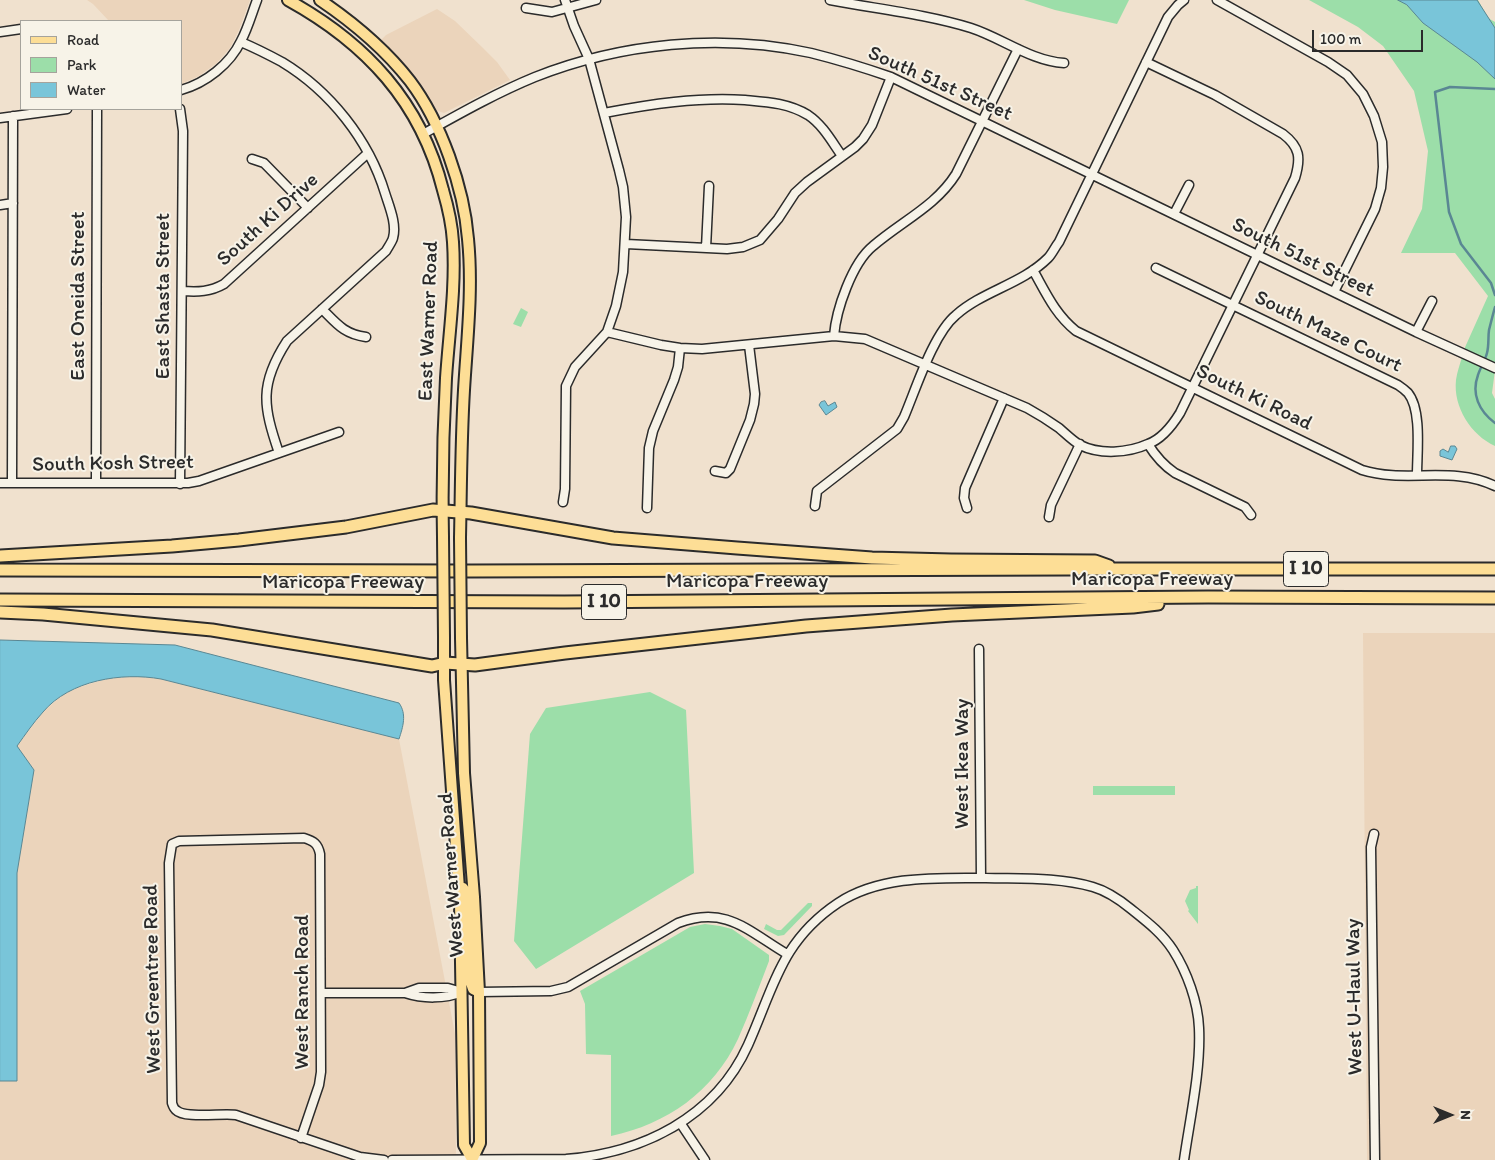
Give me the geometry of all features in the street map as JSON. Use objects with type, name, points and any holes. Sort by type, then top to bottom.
[{"type":"highway","points":[[0,556],[240,540],[346,527],[433,510],[443,510],[461,511],[613,538],[872,558],[1095,560],[1118,569]]},
{"type":"highway","name":"Maricopa Freeway","points":[[0,570],[1495,569]]},
{"type":"highway","points":[[0,612],[43,614],[204,629],[432,666],[445,663],[475,665],[806,626],[952,615],[1133,607],[1208,597]]},
{"type":"highway","name":"Maricopa Freeway","points":[[0,600],[564,602],[1208,597],[1495,598]]},
{"type":"main road","name":"East Warner Road","points":[[288,0],[333,27],[368,57],[398,91],[423,134],[440,175],[453,241],[443,429],[444,587]]},
{"type":"main road","name":"East Warner Road","points":[[320,0],[343,15],[377,45],[410,82],[436,126],[453,168],[462,198],[469,255],[463,416],[460,586]]},
{"type":"main road","points":[[453,256],[469,255]]},
{"type":"main road","name":"West Warner Road","points":[[460,586],[464,773],[474,897],[479,992],[480,1143],[472,1160]]},
{"type":"main road","name":"West Warner Road","points":[[444,587],[444,680],[459,886],[464,1145],[472,1160]]},
{"type":"main road","points":[[459,886],[465,891],[467,902],[470,980],[473,989],[479,992]]},
{"type":"street","points":[[182,90],[205,80],[228,60],[241,42],[258,0]]},
{"type":"street","points":[[526,8],[552,12],[566,4],[596,0]]},
{"type":"street","points":[[830,0],[971,28],[1049,62],[1064,64]]},
{"type":"street","points":[[815,506],[817,491],[896,430],[904,417],[938,337],[946,324],[956,314],[1033,270],[1049,257],[1059,242],[1168,17],[1184,0]]},
{"type":"street","points":[[1217,0],[1328,62],[1347,76],[1363,94],[1374,116],[1382,142],[1383,167],[1381,188],[1377,202],[1334,292]]},
{"type":"street","points":[[563,502],[565,489],[566,386],[575,367],[607,332],[616,306],[626,244],[623,187],[589,59],[566,4]]},
{"type":"street","points":[[0,32],[20,29]]},
{"type":"street","points":[[241,42],[282,62],[300,75],[336,108],[352,127],[368,152],[381,179],[394,225],[393,238],[386,251],[287,341],[276,358],[268,379],[266,401],[268,421],[279,453]]},
{"type":"street","name":"South 51st Street","points":[[423,134],[523,82],[589,59],[645,48],[678,44],[758,45],[810,53],[892,77],[1416,332],[1495,368]]},
{"type":"street","points":[[834,336],[835,320],[839,306],[865,253],[928,206],[948,187],[1018,48]]},
{"type":"street","points":[[607,332],[680,348],[716,348],[834,336],[866,340],[1027,408],[1046,419],[1080,444],[1095,450],[1110,452],[1132,449],[1148,444],[1173,425],[1180,413],[1295,178],[1299,166],[1298,153],[1292,141],[1283,134],[1215,95],[1146,62]]},
{"type":"street","points":[[626,244],[727,249],[743,247],[760,240],[778,219],[795,193],[855,147],[868,132],[892,77]]},
{"type":"street","points":[[604,113],[676,101],[732,99],[770,102],[792,107],[809,116],[823,129],[842,156]]},
{"type":"street","points":[[0,118],[59,110]]},
{"type":"street","name":"East Oneida Street","points":[[96,483],[97,110]]},
{"type":"street","name":"East Shasta Street","points":[[180,110],[183,131],[180,484]]},
{"type":"street","points":[[12,116],[12,483]]},
{"type":"street","name":"South Ki Drive","points":[[182,291],[201,292],[213,290],[224,284],[368,152]]},
{"type":"street","points":[[252,159],[264,163],[308,208]]},
{"type":"street","points":[[1174,214],[1189,185]]},
{"type":"street","points":[[706,248],[709,186]]},
{"type":"street","points":[[0,205],[12,203]]},
{"type":"street","name":"South Maze Court","points":[[1156,268],[1398,385],[1408,393],[1414,405],[1417,475]]},
{"type":"street","name":"South Ki Road","points":[[1033,270],[1063,320],[1076,331],[1362,470],[1389,476],[1456,475],[1482,480],[1495,486]]},
{"type":"street","points":[[1416,332],[1432,301]]},
{"type":"street","points":[[322,309],[344,331],[353,336],[366,338]]},
{"type":"street","points":[[715,471],[726,473],[730,469],[750,420],[755,394],[749,345]]},
{"type":"street","points":[[647,508],[649,448],[653,431],[674,380],[680,348]]},
{"type":"street","points":[[967,508],[964,498],[965,488],[1004,398]]},
{"type":"street","name":"South Kosh Street","points":[[0,483],[180,484],[199,481],[339,432]]},
{"type":"street","points":[[1049,517],[1051,506],[1080,444]]},
{"type":"street","points":[[1148,444],[1165,467],[1245,507],[1251,515]]},
{"type":"street","name":"West Ikea Way","points":[[980,649],[981,878]]},
{"type":"street","name":"West U-Haul Way","points":[[1374,834],[1372,854],[1375,1160]]},
{"type":"street","name":"West Greentree Road","points":[[301,1138],[236,1115],[188,1115],[177,1112],[172,1103],[169,864],[172,844],[179,841],[304,838],[316,844]]},
{"type":"street","name":"West Ranch Road","points":[[301,1138],[319,1085],[321,1072],[320,854],[316,844]]},
{"type":"street","points":[[392,1160],[566,1159],[602,1155],[636,1146],[681,1124],[716,1092],[726,1080],[744,1053],[774,978],[787,954],[796,940],[817,919],[854,894],[884,884],[905,880],[981,878],[1070,881],[1097,888],[1120,900],[1151,924],[1173,950],[1188,981],[1199,1026],[1198,1056],[1184,1160]]},
{"type":"street","points":[[479,992],[552,992],[568,988],[678,923],[689,918],[704,916],[716,916],[737,923],[787,954]]},
{"type":"street","points":[[321,993],[405,993],[418,997],[451,996],[462,992]]},
{"type":"street","points":[[681,1124],[705,1160]]},
{"type":"street","points":[[301,1138],[360,1157],[384,1160]]},
{"type":"shaded area","points":[[87,0],[250,0],[230,48],[217,63],[199,76],[182,84],[182,20],[108,20]]},
{"type":"shaded area","points":[[437,9],[455,21],[483,48],[497,62],[510,80],[444,113],[435,110],[402,63],[381,40],[386,35]]},
{"type":"shaded area","points":[[1363,633],[1495,633],[1495,1160],[1367,1160]]},
{"type":"shaded area","points":[[140,675],[399,739],[455,1034],[456,1160],[0,1160],[0,1081],[17,1080],[17,873],[34,770],[17,746],[44,711],[67,691],[106,679]]},
{"type":"green space","points":[[1024,0],[1129,0],[1117,24],[1055,10]]},
{"type":"green space","points":[[1309,0],[1478,0],[1488,18],[1495,22],[1495,368],[1462,354],[1488,296],[1455,253],[1401,253],[1422,209],[1428,151],[1414,91],[1383,46],[1358,27]]},
{"type":"green space","points":[[521,308],[528,312],[521,327],[513,324]]},
{"type":"green space","points":[[1462,357],[1495,370],[1492,393],[1495,399],[1495,446],[1478,435],[1471,427],[1465,419],[1457,400],[1456,380]]},
{"type":"green space","points":[[650,692],[686,710],[694,873],[536,969],[514,941],[530,734],[546,708]]},
{"type":"green space","points":[[1093,786],[1175,786],[1175,795],[1093,795]]},
{"type":"green space","points":[[1198,886],[1198,924],[1188,911],[1185,901],[1190,890],[1196,888]]},
{"type":"green space","points":[[808,903],[812,903],[812,906],[784,935],[778,936],[764,929],[766,924],[781,930]]},
{"type":"green space","points":[[705,924],[732,929],[769,955],[769,961],[738,1039],[728,1058],[715,1075],[702,1090],[686,1103],[651,1123],[632,1131],[611,1136],[611,1055],[586,1054],[585,1004],[580,991],[690,927]]},
{"type":"water","points":[[1398,0],[1477,0],[1495,28],[1495,79],[1477,62],[1423,23],[1407,5]]},
{"type":"water","points":[[825,401],[828,406],[835,402],[837,407],[826,415],[819,405]]},
{"type":"water","points":[[1451,446],[1455,446],[1457,449],[1452,460],[1440,456],[1440,451],[1443,449],[1448,452]]},
{"type":"water","points":[[0,640],[175,645],[399,703],[404,716],[399,739],[161,679],[146,677],[114,678],[97,681],[67,692],[54,701],[39,716],[17,746],[34,770],[17,873],[17,1081],[0,1081]]},
{"type":"waterway","points":[[1495,89],[1450,87],[1435,92],[1449,212],[1461,244],[1491,283],[1495,295]]},
{"type":"waterway","points":[[1495,307],[1489,330],[1487,353],[1478,375],[1475,389],[1481,408],[1495,423]]}]
